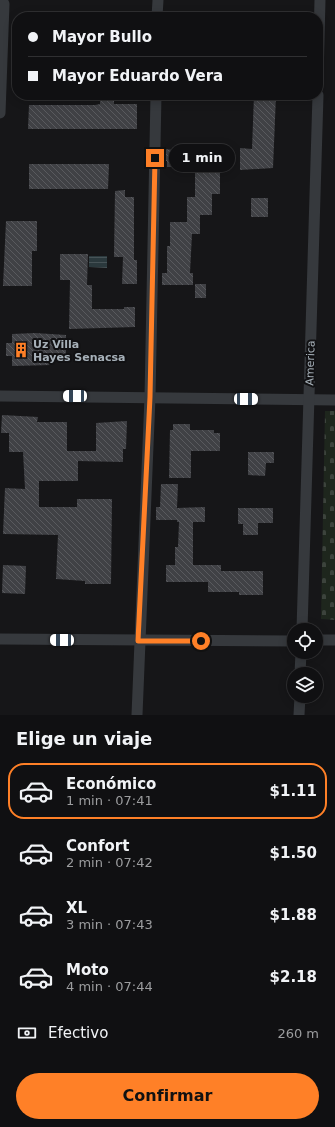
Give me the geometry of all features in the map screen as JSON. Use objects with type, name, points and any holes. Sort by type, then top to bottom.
[{"type":"street","points":[[0,113],[4,4],[2,0]]},
{"type":"street","points":[[157,12],[158,0]]},
{"type":"street","points":[[320,0],[320,12]]},
{"type":"street","points":[[137,715],[138,641],[150,397],[156,100]]},
{"type":"street","name":"America","points":[[302,623],[318,100]]},
{"type":"street","points":[[0,396],[335,400]]},
{"type":"street","points":[[0,639],[287,641]]},
{"type":"street","points":[[323,640],[335,640]]},
{"type":"street","points":[[299,715],[300,703]]},
{"type":"green space","points":[[325,411],[335,411],[335,620],[321,619]]},
{"type":"shaded area","points":[[89,256],[107,256],[107,268],[89,267]]},
{"type":"building","points":[[100,100],[114,100],[114,104],[137,104],[137,129],[28,129],[29,105],[100,104]]},
{"type":"building","points":[[254,100],[276,100],[273,168],[240,170],[240,148],[252,149]]},
{"type":"building","points":[[163,149],[190,151],[190,167],[167,167],[167,161],[163,161]]},
{"type":"building","points":[[29,164],[109,164],[108,189],[29,189]]},
{"type":"building","points":[[195,169],[220,169],[220,194],[212,194],[212,215],[200,215],[200,234],[192,234],[190,273],[193,273],[193,285],[162,285],[162,273],[167,273],[167,246],[170,246],[170,222],[187,222],[187,197],[195,197]]},
{"type":"building","points":[[125,190],[125,197],[134,197],[134,260],[137,260],[137,284],[122,284],[123,257],[114,257],[115,191]]},
{"type":"building","points":[[251,198],[268,198],[268,217],[251,217]]},
{"type":"building","points":[[6,221],[37,221],[37,251],[32,251],[32,286],[3,286]]},
{"type":"building","points":[[60,254],[88,254],[87,285],[92,285],[92,309],[124,309],[124,307],[135,307],[135,327],[69,329],[70,280],[60,280]]},
{"type":"building","points":[[195,284],[206,284],[206,298],[195,298]]},
{"type":"building","points":[[35,333],[66,335],[66,357],[51,357],[51,365],[12,366],[12,356],[6,356],[6,343],[12,343],[12,334]]},
{"type":"building","points":[[2,415],[38,417],[37,422],[67,422],[67,451],[96,451],[96,423],[127,421],[126,449],[123,449],[123,462],[78,461],[78,481],[39,481],[39,507],[77,507],[77,499],[112,499],[111,584],[85,584],[85,581],[56,579],[58,535],[3,534],[5,488],[25,489],[23,452],[9,452],[9,433],[1,433]]},
{"type":"building","points":[[173,424],[190,424],[190,430],[214,430],[214,433],[220,433],[220,451],[191,451],[191,478],[169,478],[170,430],[173,430]]},
{"type":"building","points":[[248,452],[274,452],[274,463],[266,463],[265,476],[248,475]]},
{"type":"building","points":[[161,484],[178,484],[177,508],[205,507],[205,522],[193,522],[193,565],[221,565],[221,571],[263,571],[263,595],[239,595],[239,592],[208,592],[208,582],[166,582],[166,565],[175,565],[175,547],[178,547],[179,522],[177,522],[177,520],[156,520],[156,507],[160,507]]},
{"type":"building","points":[[238,508],[273,508],[273,523],[258,523],[258,535],[243,535],[243,524],[238,524]]},
{"type":"building","points":[[3,565],[26,566],[25,594],[2,593]]},
{"type":"place","name":"Uz Villa Hayes Senacsa","points":[[21,350]]},
{"type":"route","points":[[155,158],[150,397],[138,641],[201,641]]}]
